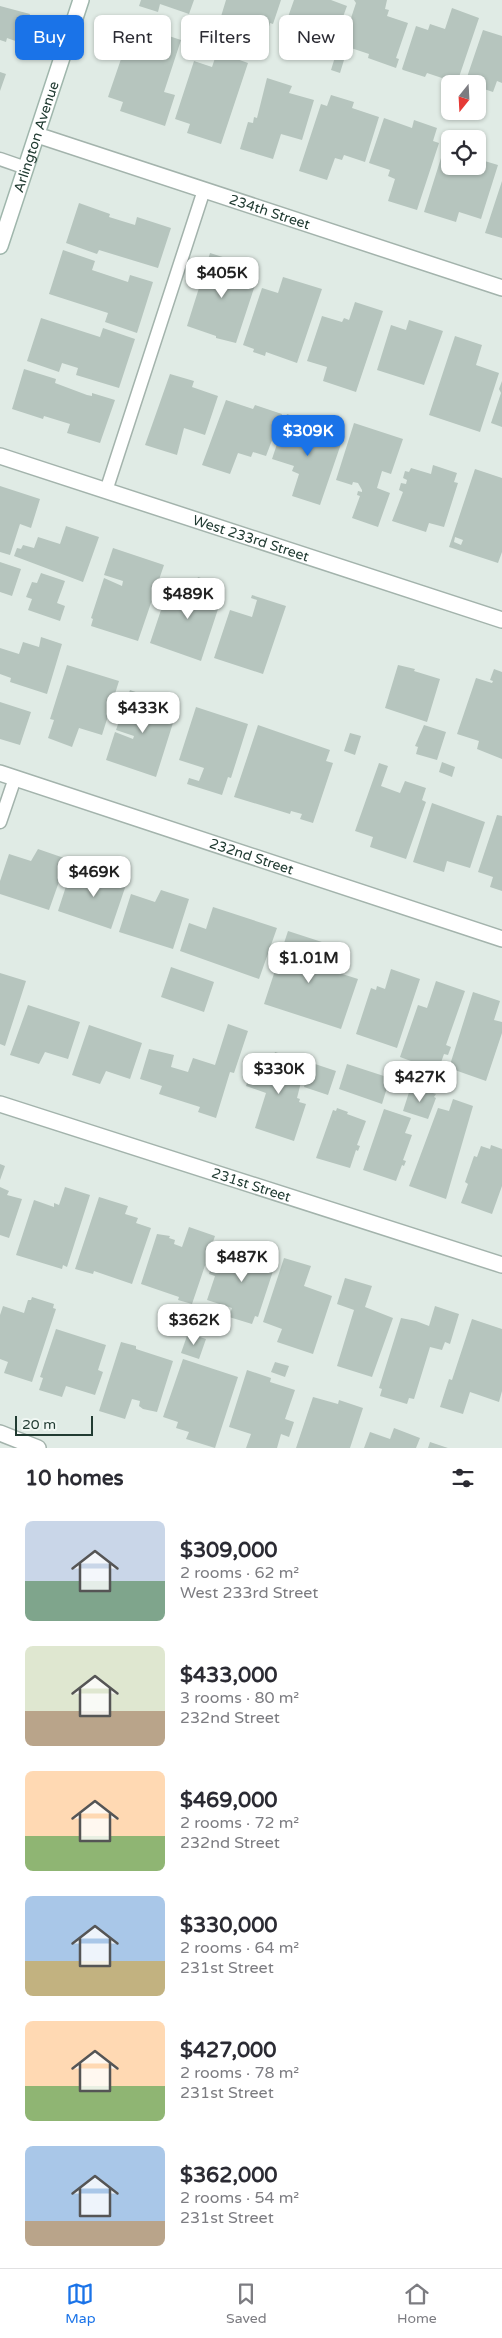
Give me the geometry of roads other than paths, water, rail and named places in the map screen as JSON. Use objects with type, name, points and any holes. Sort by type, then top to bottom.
[{"type":"street","name":"Arlington Avenue","points":[[0,246],[81,0]]},
{"type":"street","name":"234th Street","points":[[37,135],[502,288]]},
{"type":"street","name":"West 233rd Street","points":[[0,456],[502,620]]},
{"type":"street","name":"232nd Street","points":[[0,773],[502,939]]},
{"type":"street","name":"231st Street","points":[[0,1104],[502,1266]]},
{"type":"street","points":[[0,1434],[38,1448]]},
{"type":"lane","points":[[0,159],[26,168]]},
{"type":"lane","points":[[106,491],[204,190]]},
{"type":"lane","points":[[0,822],[15,778]]}]
